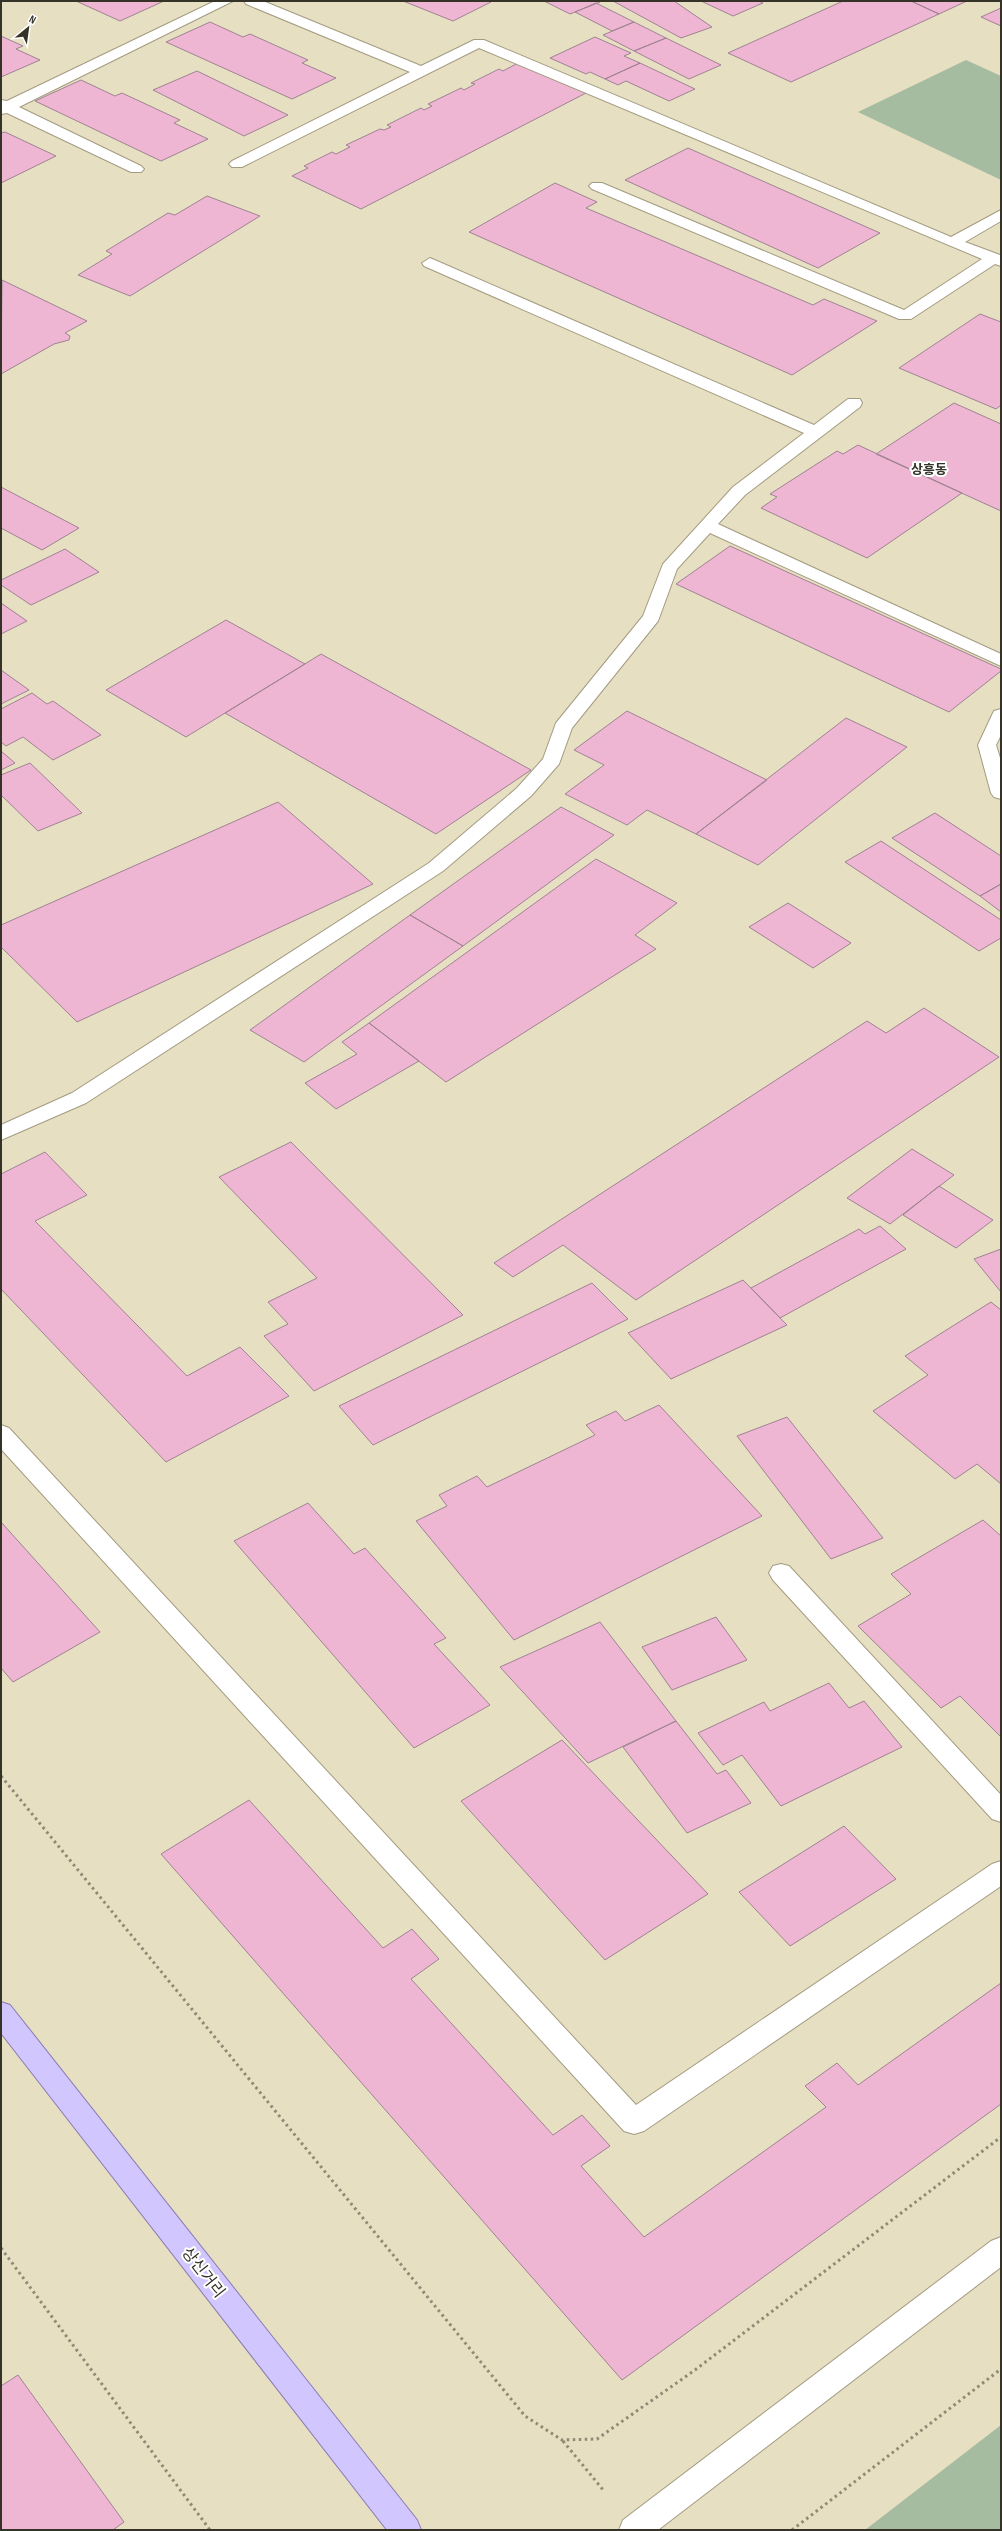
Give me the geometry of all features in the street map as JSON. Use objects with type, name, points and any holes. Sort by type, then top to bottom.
[{"type":"main road","name":"상신거리","points":[[1,2013],[406,2530]]},
{"type":"street","points":[[3,107],[226,1]]},
{"type":"street","points":[[252,1],[422,72]]},
{"type":"street","points":[[237,164],[479,43],[952,243],[998,260]]},
{"type":"street","points":[[3,107],[136,169]]},
{"type":"street","points":[[597,186],[904,316],[998,260]]},
{"type":"street","points":[[952,243],[1001,215]]},
{"type":"street","points":[[430,263],[816,432]]},
{"type":"street","points":[[1,1133],[79,1098],[436,867],[524,792],[552,760],[563,727],[652,617],[669,568],[706,525],[739,491],[854,403]]},
{"type":"street","points":[[706,525],[1001,661]]},
{"type":"street","points":[[1001,715],[987,745],[1001,793]]},
{"type":"street","points":[[1,1434],[634,2122],[1001,1872]]},
{"type":"street","points":[[781,1573],[1001,1812]]},
{"type":"street","points":[[634,2530],[1001,2250]]},
{"type":"path","points":[[1,1776],[524,2416],[562,2440],[634,2530]]},
{"type":"path","points":[[562,2440],[596,2439],[695,2370],[1001,2137]]},
{"type":"path","points":[[1,2248],[210,2530]]},
{"type":"path","points":[[792,2530],[1001,2369]]},
{"type":"green space","points":[[966,60],[1001,76],[1001,180],[858,112]]},
{"type":"green space","points":[[1001,2425],[1001,2530],[865,2530]]},
{"type":"building","points":[[76,1],[164,1],[120,21]]},
{"type":"building","points":[[403,1],[488,1],[491,2],[453,21]]},
{"type":"building","points":[[544,1],[598,1],[600,2],[570,14]]},
{"type":"building","points":[[613,1],[674,1],[712,27],[681,38]]},
{"type":"building","points":[[701,1],[759,1],[763,3],[733,16]]},
{"type":"building","points":[[843,1],[911,1],[939,14],[791,82],[728,53]]},
{"type":"building","points":[[911,1],[967,1],[939,14]]},
{"type":"building","points":[[596,3],[634,22],[612,31],[575,12]]},
{"type":"building","points":[[1001,8],[1001,26],[981,17]]},
{"type":"building","points":[[210,22],[243,37],[250,34],[308,60],[302,63],[336,78],[292,99],[166,42]]},
{"type":"building","points":[[634,22],[666,38],[634,51],[603,35]]},
{"type":"building","points":[[1,36],[23,46],[16,49],[40,60],[1,77]]},
{"type":"building","points":[[595,37],[631,53],[624,56],[640,63],[605,79],[590,72],[586,74],[550,58]]},
{"type":"building","points":[[666,38],[721,65],[689,79],[634,51]]},
{"type":"building","points":[[518,63],[588,92],[361,209],[292,176],[308,168],[304,166],[332,152],[336,154],[350,147],[346,145],[380,129],[384,130],[391,127],[387,125],[421,108],[424,110],[432,106],[428,104],[461,88],[464,90],[475,84],[471,83],[499,69],[503,71]]},
{"type":"building","points":[[640,63],[695,89],[669,101],[626,81],[618,85],[605,79]]},
{"type":"building","points":[[197,71],[288,115],[244,136],[153,90]]},
{"type":"building","points":[[81,80],[115,96],[122,93],[180,120],[174,123],[208,139],[161,161],[35,101]]},
{"type":"building","points":[[5,132],[56,156],[1,183],[1,133]]},
{"type":"building","points":[[688,148],[880,233],[818,268],[625,180]]},
{"type":"building","points":[[555,183],[597,202],[586,208],[813,305],[824,299],[877,321],[792,375],[469,232]]},
{"type":"building","points":[[207,196],[260,216],[130,296],[78,275],[112,254],[106,251],[168,213],[175,215]]},
{"type":"building","points":[[2,280],[87,321],[65,333],[70,336],[69,340],[54,344],[1,374]]},
{"type":"building","points":[[980,314],[1001,322],[1001,405],[996,409],[899,368]]},
{"type":"building","points":[[954,403],[1001,424],[1001,511],[876,454]]},
{"type":"building","points":[[858,445],[962,493],[867,558],[761,508],[777,497],[770,494],[837,451],[843,454]]},
{"type":"building","points":[[1,487],[79,528],[42,550],[1,528]]},
{"type":"building","points":[[730,546],[1001,669],[1001,671],[949,712],[676,584]]},
{"type":"building","points":[[65,549],[99,572],[31,605],[1,585],[1,580]]},
{"type":"building","points":[[1,603],[27,621],[1,634]]},
{"type":"building","points":[[226,620],[305,664],[186,737],[106,690]]},
{"type":"building","points":[[321,654],[531,770],[436,834],[225,713]]},
{"type":"building","points":[[1,670],[29,690],[1,704]]},
{"type":"building","points":[[32,693],[47,704],[53,701],[101,735],[53,760],[23,737],[6,746],[1,742],[1,709]]},
{"type":"building","points":[[627,711],[767,780],[696,834],[647,810],[627,825],[565,794],[604,765],[574,750]]},
{"type":"building","points":[[846,718],[907,747],[758,865],[696,834]]},
{"type":"building","points":[[1,751],[15,763],[1,770]]},
{"type":"building","points":[[30,763],[82,813],[38,831],[1,795],[1,775]]},
{"type":"building","points":[[278,802],[373,884],[77,1022],[1,947],[1,925]]},
{"type":"building","points":[[561,807],[614,835],[463,946],[410,915]]},
{"type":"building","points":[[935,813],[1001,856],[1001,884],[980,896],[892,838]]},
{"type":"building","points":[[881,841],[1001,920],[1001,938],[979,951],[845,862]]},
{"type":"building","points":[[596,859],[677,903],[635,935],[656,949],[446,1082],[369,1023]]},
{"type":"building","points":[[1001,884],[1001,912],[980,896]]},
{"type":"building","points":[[788,903],[851,943],[813,968],[749,927]]},
{"type":"building","points":[[410,915],[463,946],[304,1062],[250,1030]]},
{"type":"building","points":[[924,1008],[999,1057],[636,1300],[563,1245],[513,1277],[494,1263],[867,1021],[886,1033]]},
{"type":"building","points":[[369,1023],[419,1061],[336,1109],[305,1083],[357,1054],[342,1042]]},
{"type":"building","points":[[291,1142],[463,1315],[314,1391],[264,1336],[288,1324],[268,1302],[317,1278],[219,1177]]},
{"type":"building","points":[[912,1149],[954,1175],[890,1224],[847,1198]]},
{"type":"building","points":[[45,1152],[87,1195],[35,1221],[187,1376],[240,1347],[289,1396],[166,1462],[1,1289],[1,1174]]},
{"type":"building","points":[[939,1186],[993,1220],[956,1248],[903,1215]]},
{"type":"building","points":[[880,1226],[906,1249],[780,1318],[751,1288],[859,1229],[865,1234]]},
{"type":"building","points":[[1001,1249],[1001,1292],[974,1259]]},
{"type":"building","points":[[743,1280],[787,1325],[671,1379],[628,1333]]},
{"type":"building","points":[[592,1283],[628,1319],[373,1445],[339,1406]]},
{"type":"building","points":[[991,1302],[1001,1310],[1001,1484],[977,1464],[955,1479],[873,1411],[928,1375],[905,1356]]},
{"type":"building","points":[[659,1405],[762,1516],[514,1640],[416,1521],[447,1506],[439,1495],[477,1476],[487,1487],[595,1435],[586,1425],[616,1411],[625,1421]]},
{"type":"building","points":[[787,1417],[883,1538],[831,1559],[737,1436]]},
{"type":"building","points":[[308,1503],[354,1554],[365,1548],[446,1638],[434,1644],[490,1705],[414,1748],[234,1541]]},
{"type":"building","points":[[983,1520],[1001,1536],[1001,1737],[960,1696],[941,1708],[858,1626],[911,1594],[891,1574]]},
{"type":"building","points":[[1,1522],[100,1632],[13,1682],[1,1668]]},
{"type":"building","points":[[716,1617],[747,1660],[672,1690],[642,1647]]},
{"type":"building","points":[[600,1622],[676,1721],[588,1763],[500,1667]]},
{"type":"building","points":[[829,1683],[849,1708],[864,1701],[902,1747],[781,1806],[742,1755],[723,1765],[698,1733],[764,1702],[770,1711]]},
{"type":"building","points":[[676,1721],[717,1774],[726,1770],[751,1803],[687,1833],[623,1747]]},
{"type":"building","points":[[562,1740],[708,1894],[605,1960],[461,1801]]},
{"type":"building","points":[[249,1800],[383,1948],[412,1929],[439,1959],[411,1979],[553,2135],[582,2115],[610,2146],[581,2166],[644,2237],[826,2107],[805,2086],[837,2063],[858,2085],[1001,1983],[1001,2104],[622,2380],[161,1854]]},
{"type":"building","points":[[844,1826],[896,1879],[790,1946],[739,1892]]},
{"type":"building","points":[[18,2375],[124,2522],[113,2530],[1,2530],[1,2386]]},
{"type":"district","name":"상흥동","points":[[929,469]]}]
